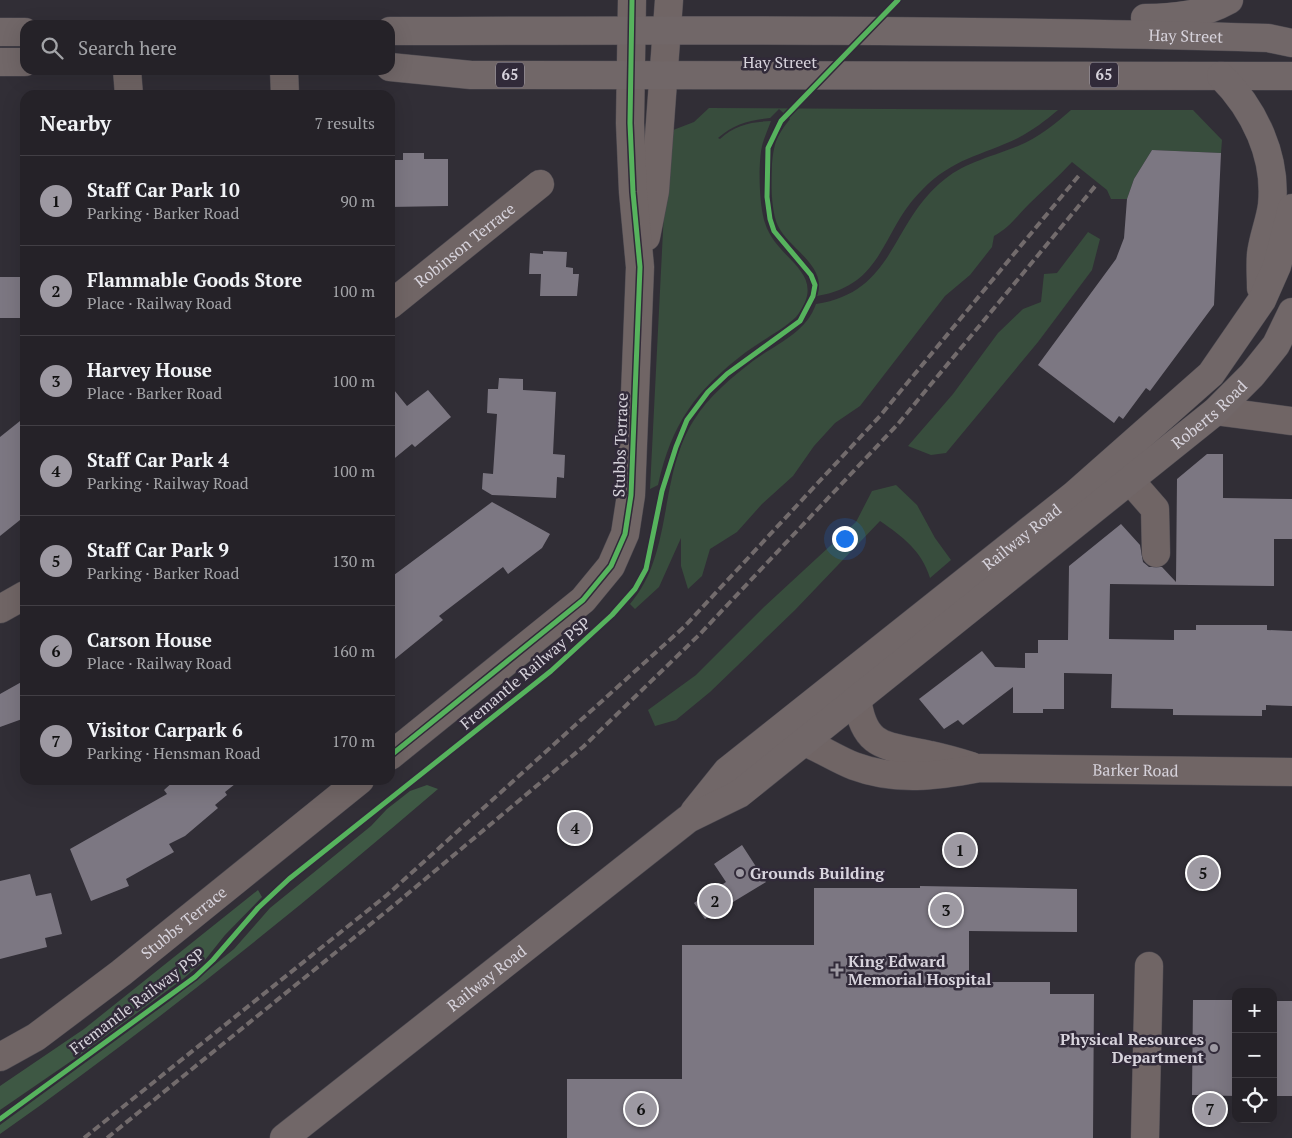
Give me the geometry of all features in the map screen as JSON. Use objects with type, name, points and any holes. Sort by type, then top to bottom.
[{"type":"main road","points":[[1092,34],[1126,18],[1175,18],[1212,10],[1229,0]]},
{"type":"main road","name":"Hay Street","points":[[395,31],[667,30],[1092,34],[1268,38],[1292,43]]},
{"type":"main road","points":[[0,32],[20,32]]},
{"type":"main road","points":[[0,62],[20,62]]},
{"type":"main road","name":"Hay Street","points":[[395,67],[471,75],[1292,76]]},
{"type":"main road","points":[[1221,76],[1239,94],[1252,113],[1268,159],[1272,205],[1261,254],[1262,300]]},
{"type":"main road","name":"Railway Road","points":[[688,819],[727,771],[1074,495],[1121,470],[1211,374],[1262,300],[1277,266],[1292,208]]},
{"type":"main road","name":"Roberts Road","points":[[1106,499],[1121,470],[1216,411],[1252,375],[1276,345],[1292,312]]},
{"type":"main road","name":"Railway Road","points":[[284,1138],[688,819],[739,794],[802,741],[1106,499]]},
{"type":"street","name":"Stubbs Terrace","points":[[395,752],[583,600],[611,566],[626,534],[631,501],[640,268],[632,182],[632,0]]},
{"type":"street","name":"Stubbs Terrace","points":[[640,268],[655,191],[668,0]]},
{"type":"street","points":[[127,75],[128,90]]},
{"type":"street","points":[[284,75],[286,90]]},
{"type":"street","name":"Robinson Terrace","points":[[395,301],[540,184]]},
{"type":"street","points":[[1216,411],[1292,421]]},
{"type":"street","points":[[1121,470],[1155,509],[1156,553]]},
{"type":"street","points":[[0,609],[20,598]]},
{"type":"street","name":"Barker Road","points":[[857,698],[864,726],[880,743],[890,748],[928,754],[980,768]]},
{"type":"street","name":"Barker Road","points":[[802,741],[829,752],[856,767],[887,775],[929,777],[980,768],[1292,772]]},
{"type":"street","name":"Stubbs Terrace","points":[[0,1057],[36,1037],[105,984],[354,785]]},
{"type":"street","points":[[1145,1138],[1149,966]]},
{"type":"green space","points":[[709,108],[1058,110],[1023,135],[956,164],[934,179],[909,206],[880,254],[869,268],[856,280],[839,290],[817,296],[819,285],[813,267],[784,235],[775,219],[773,209],[771,177],[774,149],[782,129],[790,119],[779,109],[770,118],[742,124],[730,129],[718,138],[720,139],[731,130],[743,125],[771,121],[761,154],[761,206],[765,223],[771,236],[805,278],[808,289],[805,302],[796,317],[728,366],[699,395],[688,410],[670,444],[658,485],[650,489],[668,132],[694,122]]},
{"type":"green space","points":[[1071,110],[1193,110],[1222,140],[1221,153],[1152,150],[1134,179],[1127,199],[1111,199],[1107,190],[1072,162],[1009,225],[994,236],[992,247],[970,275],[945,296],[860,406],[835,423],[814,446],[793,476],[762,504],[737,532],[710,549],[702,576],[688,589],[681,566],[681,538],[659,587],[635,609],[630,604],[644,584],[654,562],[675,465],[683,442],[694,420],[706,403],[745,367],[798,330],[805,323],[816,304],[842,297],[862,285],[877,271],[927,196],[945,179],[962,168],[1032,139]]},
{"type":"green space","points":[[1088,232],[1100,239],[1092,270],[1038,342],[946,453],[931,455],[908,446],[953,394],[998,333],[1023,309],[1041,302],[1044,274],[1057,273]]},
{"type":"green space","points":[[896,485],[917,505],[935,538],[951,560],[930,578],[922,560],[910,545],[880,521],[795,610],[710,692],[676,720],[655,726],[648,710],[696,675],[764,607],[856,522],[872,491]]},
{"type":"green space","points":[[427,785],[438,789],[278,923],[113,1052],[0,1134],[0,1125],[171,1000],[234,949],[270,908],[371,826],[387,809],[410,791]]},
{"type":"green space","points":[[258,890],[262,897],[225,935],[205,960],[183,979],[80,1055],[0,1110],[0,1086],[84,1029]]},
{"type":"building","points":[[1152,150],[1221,153],[1214,305],[1150,391],[1146,388],[1123,419],[1119,416],[1114,423],[1038,365],[1116,259],[1124,238],[1127,199],[1134,179]]},
{"type":"building","points":[[403,153],[424,153],[424,159],[448,159],[448,206],[395,207],[395,160],[403,160]]},
{"type":"building","points":[[543,251],[567,252],[566,267],[573,268],[573,274],[579,274],[577,296],[540,296],[541,274],[529,274],[530,253],[543,254]]},
{"type":"building","points":[[0,277],[20,277],[20,318],[0,318]]},
{"type":"building","points":[[499,378],[523,379],[523,390],[556,392],[553,454],[565,455],[564,478],[557,477],[556,498],[492,495],[482,489],[483,473],[493,474],[497,414],[487,413],[488,389],[498,389]]},
{"type":"building","points":[[428,390],[451,417],[415,447],[412,444],[395,458],[395,391],[407,406]]},
{"type":"building","points":[[20,421],[20,520],[0,536],[0,437]]},
{"type":"building","points":[[1207,454],[1223,454],[1223,498],[1292,499],[1292,539],[1274,539],[1274,586],[1110,584],[1109,639],[1174,640],[1174,630],[1196,630],[1196,625],[1267,625],[1267,630],[1292,631],[1292,706],[1266,705],[1266,710],[1262,710],[1262,716],[1173,715],[1173,709],[1111,708],[1112,674],[1064,673],[1064,709],[1043,709],[1043,713],[1013,713],[1013,687],[963,725],[958,720],[944,729],[919,699],[982,651],[995,667],[1025,668],[1025,653],[1038,653],[1038,640],[1068,640],[1069,566],[1121,524],[1140,545],[1143,562],[1149,567],[1162,567],[1176,582],[1177,479]]},
{"type":"building","points":[[492,502],[550,534],[542,548],[508,574],[503,567],[439,616],[443,620],[395,659],[395,574]]},
{"type":"building","points":[[20,683],[20,720],[0,727],[0,694]]},
{"type":"building","points":[[170,785],[234,785],[225,792],[227,795],[215,805],[218,808],[185,836],[169,844],[174,852],[126,879],[129,886],[91,901],[70,849],[167,794],[164,790]]},
{"type":"building","name":"Grounds Building","points":[[742,845],[766,882],[705,919],[694,903],[726,882],[714,864]]},
{"type":"building","points":[[30,874],[36,896],[51,893],[62,934],[45,938],[47,947],[0,959],[0,881]]},
{"type":"building","points":[[920,886],[1077,889],[1077,932],[969,931],[969,982],[1050,982],[1050,994],[1094,994],[1093,1138],[567,1138],[567,1079],[682,1079],[682,945],[814,945],[814,888],[920,888]]},
{"type":"building","name":"Physical Resources Department","points":[[1193,1000],[1232,1000],[1232,1096],[1192,1095]]},
{"type":"building","points":[[1277,1001],[1292,1001],[1292,1096],[1277,1096]]},
{"type":"railway","points":[[84,1138],[387,895],[684,627],[880,416],[1081,173]]},
{"type":"railway","points":[[107,1138],[393,906],[583,747],[699,635],[898,424],[1097,184]]},
{"type":"cycle path","name":"Fremantle Railway PSP","points":[[395,752],[583,600],[611,566],[625,534],[631,495],[640,267],[633,192],[630,123],[632,0]]},
{"type":"cycle path","name":"Fremantle Railway PSP","points":[[0,1119],[195,977],[213,960],[258,908],[289,879],[551,671],[612,615],[635,589],[646,569],[662,491],[687,420],[708,392],[727,374],[800,321],[813,296],[815,285],[811,275],[774,231],[770,219],[767,197],[768,148],[781,121],[898,0]]},
{"type":"place","name":"Staff Car Park 4","points":[[575,828]]},
{"type":"place","name":"Staff Car Park 10","points":[[960,850]]},
{"type":"place","name":"Grounds Building","points":[[740,873]]},
{"type":"place","name":"Staff Car Park 9","points":[[1203,873]]},
{"type":"place","name":"Flammable Goods Store","points":[[715,901]]},
{"type":"place","name":"Harvey House","points":[[946,910]]},
{"type":"place","name":"King Edward Memorial Hospital","points":[[837,970]]},
{"type":"place","name":"Physical Resources Department","points":[[1214,1048]]},
{"type":"place","name":"Carson House","points":[[641,1109]]},
{"type":"place","name":"Visitor Carpark 6","points":[[1210,1109]]}]
